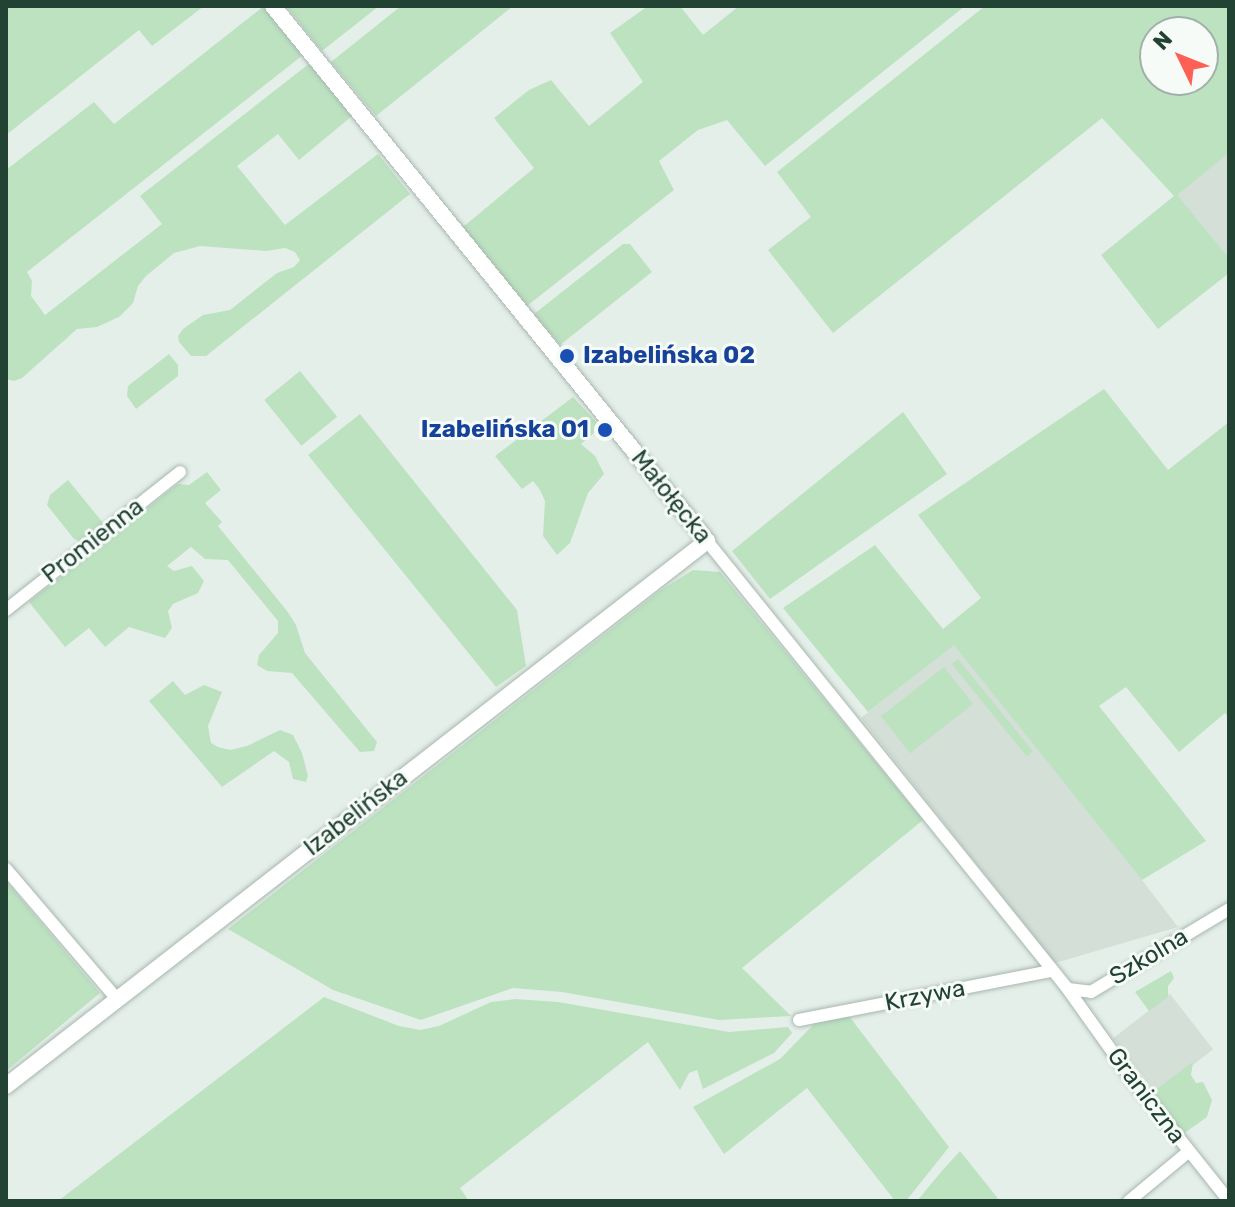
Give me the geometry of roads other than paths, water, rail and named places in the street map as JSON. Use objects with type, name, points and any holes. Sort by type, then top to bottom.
[{"type":"street","name":"Małołęcka","points":[[273,6],[1067,988]]},
{"type":"street","name":"Promienna","points":[[6,610],[180,472]]},
{"type":"street","name":"Izabelińska","points":[[6,1086],[707,541]]},
{"type":"street","points":[[6,869],[117,999]]},
{"type":"street","name":"Szkolna","points":[[1067,988],[1091,992],[1229,909]]},
{"type":"street","name":"Krzywa","points":[[799,1020],[1051,971]]},
{"type":"street","name":"Graniczna","points":[[1067,988],[1188,1152],[1229,1201]]},
{"type":"street","points":[[1129,1201],[1188,1152]]},
{"type":"place","name":"Izabelińska 02","points":[[567,356]]},
{"type":"place","name":"Izabelińska 01","points":[[605,430]]}]
